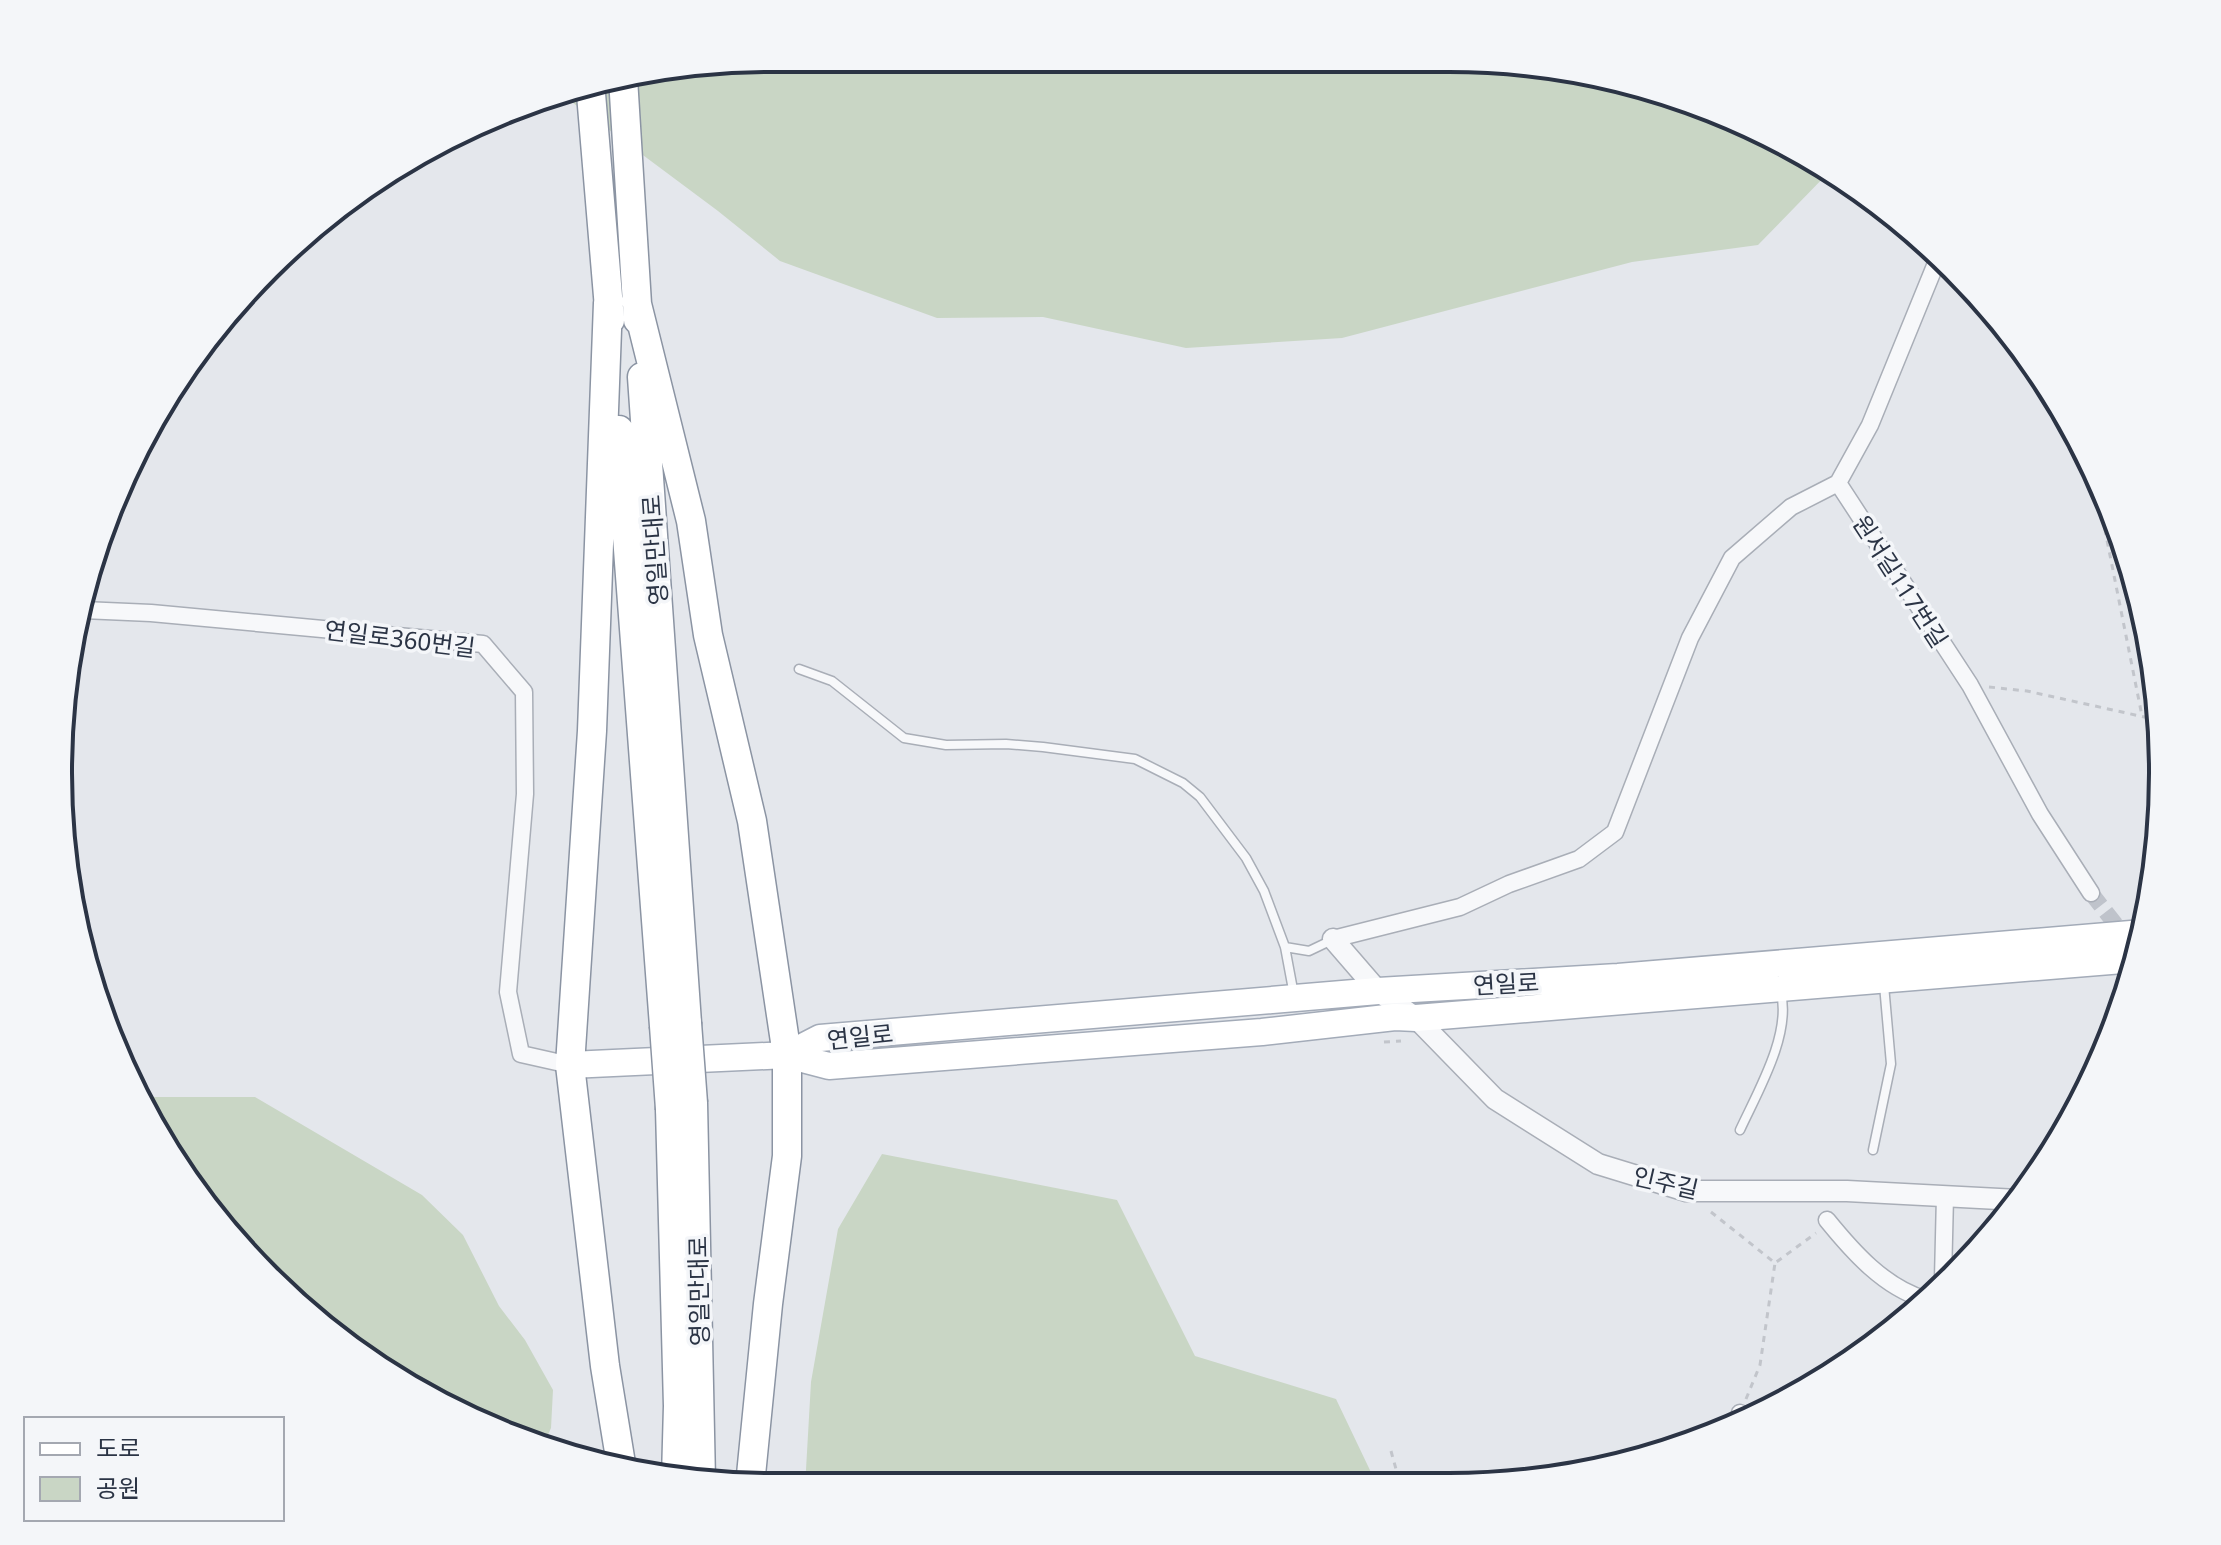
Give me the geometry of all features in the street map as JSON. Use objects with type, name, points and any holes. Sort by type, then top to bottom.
[{"type":"highway","name":"영일만대로","points":[[622,302],[623,88]]},
{"type":"highway","name":"영일만대로","points":[[592,96],[622,302],[682,1106],[700,1469]]},
{"type":"highway","points":[[622,302],[691,521],[708,635],[752,821],[787,1055],[787,1156],[751,1473]]},
{"type":"highway","points":[[620,1456],[605,1366],[570,1065],[622,302]]},
{"type":"highway","name":"영일만대로","points":[[676,1466],[682,1106]]},
{"type":"main road","name":"연일로","points":[[787,1055],[820,1038],[1378,991],[1618,977],[2130,934]]},
{"type":"main road","name":"연일로","points":[[787,1055],[829,1066],[1262,1032],[1395,1017],[1416,1018],[2123,960]]},
{"type":"main road","points":[[570,1065],[787,1055]]},
{"type":"street","points":[[1333,939],[1460,907],[1509,884],[1579,859],[1615,832],[1690,638],[1732,558],[1791,507],[1838,483],[1870,425],[1934,268]]},
{"type":"street","name":"원서길117번길","points":[[1838,483],[1970,685],[2040,814],[2091,893]]},
{"type":"street","name":"연일로360번길","points":[[91,610],[151,613],[483,644],[524,692],[525,794],[508,992],[511,1008],[521,1054],[570,1065]]},
{"type":"street","name":"인주길","points":[[1333,939],[1378,991],[1416,1018],[1495,1099],[1598,1164],[1686,1191],[1847,1191],[2004,1199]]},
{"type":"street","points":[[1943,1269],[1945,1196]]},
{"type":"street","points":[[1827,1220],[1856,1256],[1914,1296]]},
{"type":"lane","points":[[799,669],[832,681],[904,738],[946,745],[1031,746],[1135,759],[1183,783],[1200,797],[1246,858],[1264,891],[1285,947],[1294,1000]]},
{"type":"lane","points":[[1285,947],[1309,951],[1333,939]]},
{"type":"lane","points":[[1873,1150],[1891,1064],[1883,980]]},
{"type":"lane","points":[[1740,1130],[1773,1058],[1785,1009],[1780,988]]},
{"type":"path","points":[[2104,526],[2142,716]]},
{"type":"path","points":[[1970,685],[2027,691],[2147,717]]},
{"type":"path","points":[[1686,1191],[1775,1263]]},
{"type":"path","points":[[1746,1406],[1760,1365],[1775,1263],[1820,1230],[1827,1220]]},
{"type":"path","points":[[1391,1451],[1397,1473]]},
{"type":"green space","points":[[727,73],[1494,73],[1585,85],[1674,109],[1758,144],[1821,180],[1758,245],[1632,262],[1342,338],[1186,348],[1043,317],[937,318],[780,261],[571,102],[636,85]]},
{"type":"green space","points":[[152,1097],[255,1097],[422,1195],[463,1235],[499,1306],[525,1340],[553,1390],[551,1428],[547,1436],[504,1420],[422,1379],[383,1355],[311,1299],[277,1268],[217,1199],[190,1162]]},
{"type":"green space","points":[[882,1154],[1117,1200],[1195,1356],[1336,1399],[1371,1473],[806,1473],[811,1382],[838,1229]]},
{"type":"tunnel","points":[[2091,893],[2127,939]]}]
